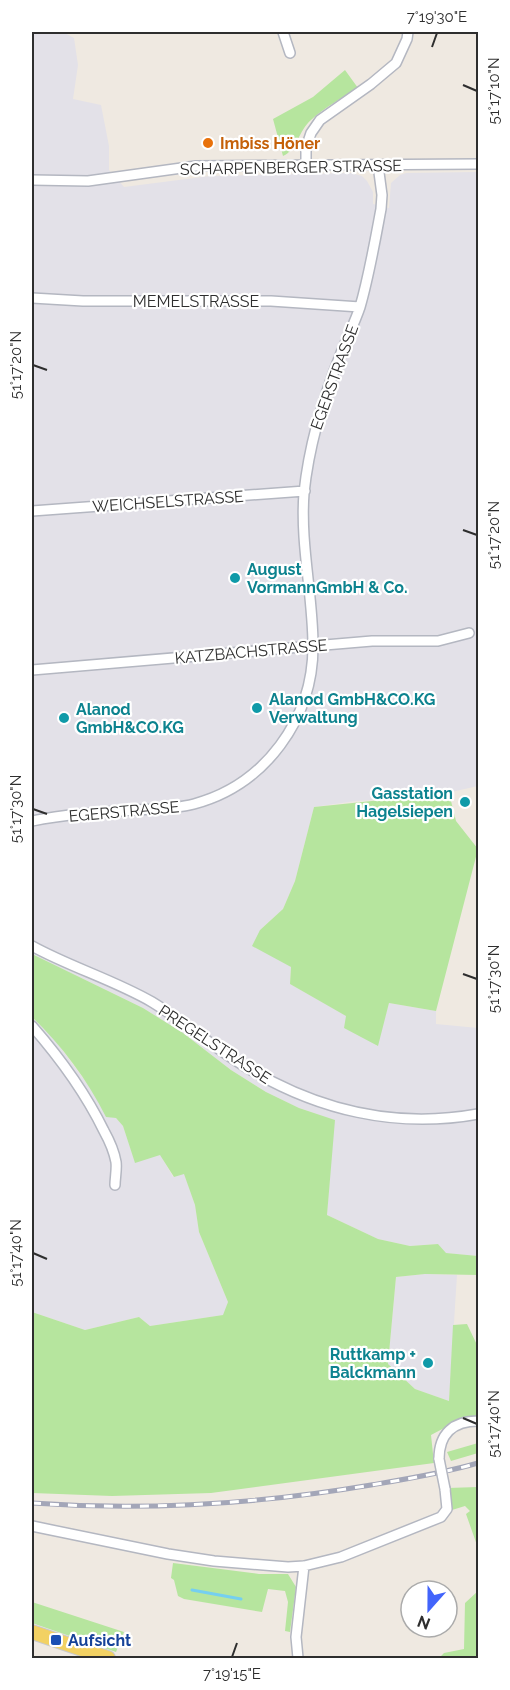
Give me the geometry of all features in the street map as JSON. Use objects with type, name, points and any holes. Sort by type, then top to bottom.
[{"type":"main road","points":[[32,1632],[108,1659]]},
{"type":"street","points":[[283,32],[290,53]]},
{"type":"street","points":[[306,165],[306,148],[311,133],[320,120],[371,84],[396,63],[408,32]]},
{"type":"street","name":"SCHARPENBERGER STRASSE","points":[[32,180],[88,181],[140,176],[196,166],[478,164]]},
{"type":"street","name":"EGERSTRASSE","points":[[32,821],[99,812],[194,804],[238,784],[262,766],[278,750],[290,732],[308,694],[314,645],[303,511],[304,491],[313,439],[324,398],[360,307],[381,209],[382,195],[378,165]]},
{"type":"street","name":"MEMELSTRASSE","points":[[32,298],[95,301],[272,301],[360,307]]},
{"type":"street","name":"WEICHSELSTRASSE","points":[[32,511],[304,491]]},
{"type":"street","name":"KATZBACHSTRASSE","points":[[32,670],[314,645],[372,641],[438,641],[469,633]]},
{"type":"street","name":"PREGELSTRASSE","points":[[32,946],[149,1001],[244,1066],[279,1086],[313,1101],[347,1111],[387,1118],[426,1119],[478,1114]]},
{"type":"street","points":[[32,1026],[54,1051],[97,1116],[116,1162],[115,1185]]},
{"type":"street","points":[[32,1526],[168,1554],[255,1565],[304,1566],[341,1557],[441,1517],[447,1509],[439,1446],[444,1435],[452,1428],[478,1421]]},
{"type":"street","points":[[298,1659],[296,1637],[304,1566]]},
{"type":"shaded area","points":[[32,32],[63,32],[74,38],[78,65],[73,99],[101,105],[109,146],[109,170],[124,187],[210,176],[351,173],[362,176],[367,181],[373,192],[373,204],[389,208],[391,183],[400,175],[478,172],[478,786],[438,795],[356,801],[314,807],[295,881],[283,909],[260,930],[291,967],[290,984],[347,1016],[377,1046],[389,1003],[436,1011],[436,1024],[478,1028],[478,1256],[445,1253],[438,1244],[410,1246],[378,1239],[327,1215],[334,1120],[299,1108],[266,1092],[231,1070],[183,1033],[143,1008],[32,954]]},
{"type":"shaded area","points":[[32,1017],[55,1040],[96,1096],[106,1116],[116,1118],[123,1126],[135,1162],[160,1154],[173,1177],[184,1173],[195,1205],[199,1232],[228,1302],[224,1315],[150,1326],[139,1317],[85,1330],[32,1312]]},
{"type":"shaded area","points":[[425,1274],[457,1275],[449,1401],[415,1389],[388,1364],[396,1277]]},
{"type":"green space","points":[[345,70],[358,88],[311,120],[292,149],[283,156],[273,119],[313,97]]},
{"type":"green space","points":[[449,793],[456,821],[478,849],[436,1011],[389,1003],[378,1046],[344,1028],[346,1016],[290,984],[291,967],[252,946],[260,930],[283,909],[295,881],[314,807]]},
{"type":"green space","points":[[32,954],[143,1008],[183,1033],[231,1070],[266,1092],[299,1108],[335,1120],[327,1215],[378,1239],[410,1246],[438,1244],[446,1253],[478,1256],[478,1275],[425,1274],[396,1277],[388,1364],[415,1389],[449,1401],[453,1325],[467,1324],[478,1347],[478,1417],[448,1426],[431,1435],[434,1463],[211,1493],[112,1496],[32,1493],[32,1312],[85,1330],[139,1317],[150,1326],[223,1315],[228,1302],[199,1232],[195,1205],[184,1174],[174,1177],[160,1155],[135,1163],[123,1126],[116,1118],[106,1117],[91,1089],[73,1064],[32,1017]]},
{"type":"green space","points":[[478,1443],[478,1453],[451,1461],[447,1452]]},
{"type":"green space","points":[[478,1487],[478,1548],[466,1514],[470,1511],[465,1506],[452,1510],[448,1488]]},
{"type":"green space","points":[[173,1563],[259,1574],[288,1574],[296,1587],[290,1632],[285,1631],[288,1602],[285,1591],[268,1589],[262,1612],[184,1599],[178,1596],[174,1580],[171,1578]]},
{"type":"green space","points":[[478,1591],[478,1658],[449,1656],[439,1658],[444,1653],[464,1649],[465,1603]]},
{"type":"green space","points":[[32,1602],[124,1632],[116,1652],[32,1623]]},
{"type":"waterway","points":[[192,1590],[241,1599]]},
{"type":"railway","points":[[32,1503],[159,1506],[244,1501],[329,1492],[439,1473],[478,1463]]},
{"type":"place","name":"Imbiss Höner","points":[[208,143]]},
{"type":"place","name":"August VormannGmbH & Co.","points":[[235,578]]},
{"type":"place","name":"Alanod GmbH&CO.KG Verwaltung","points":[[257,708]]},
{"type":"place","name":"Alanod GmbH&CO.KG","points":[[64,718]]},
{"type":"place","name":"Gasstation Hagelsiepen","points":[[465,802]]},
{"type":"place","name":"Ruttkamp + Balckmann","points":[[428,1363]]},
{"type":"place","name":"Aufsicht","points":[[56,1640]]}]
